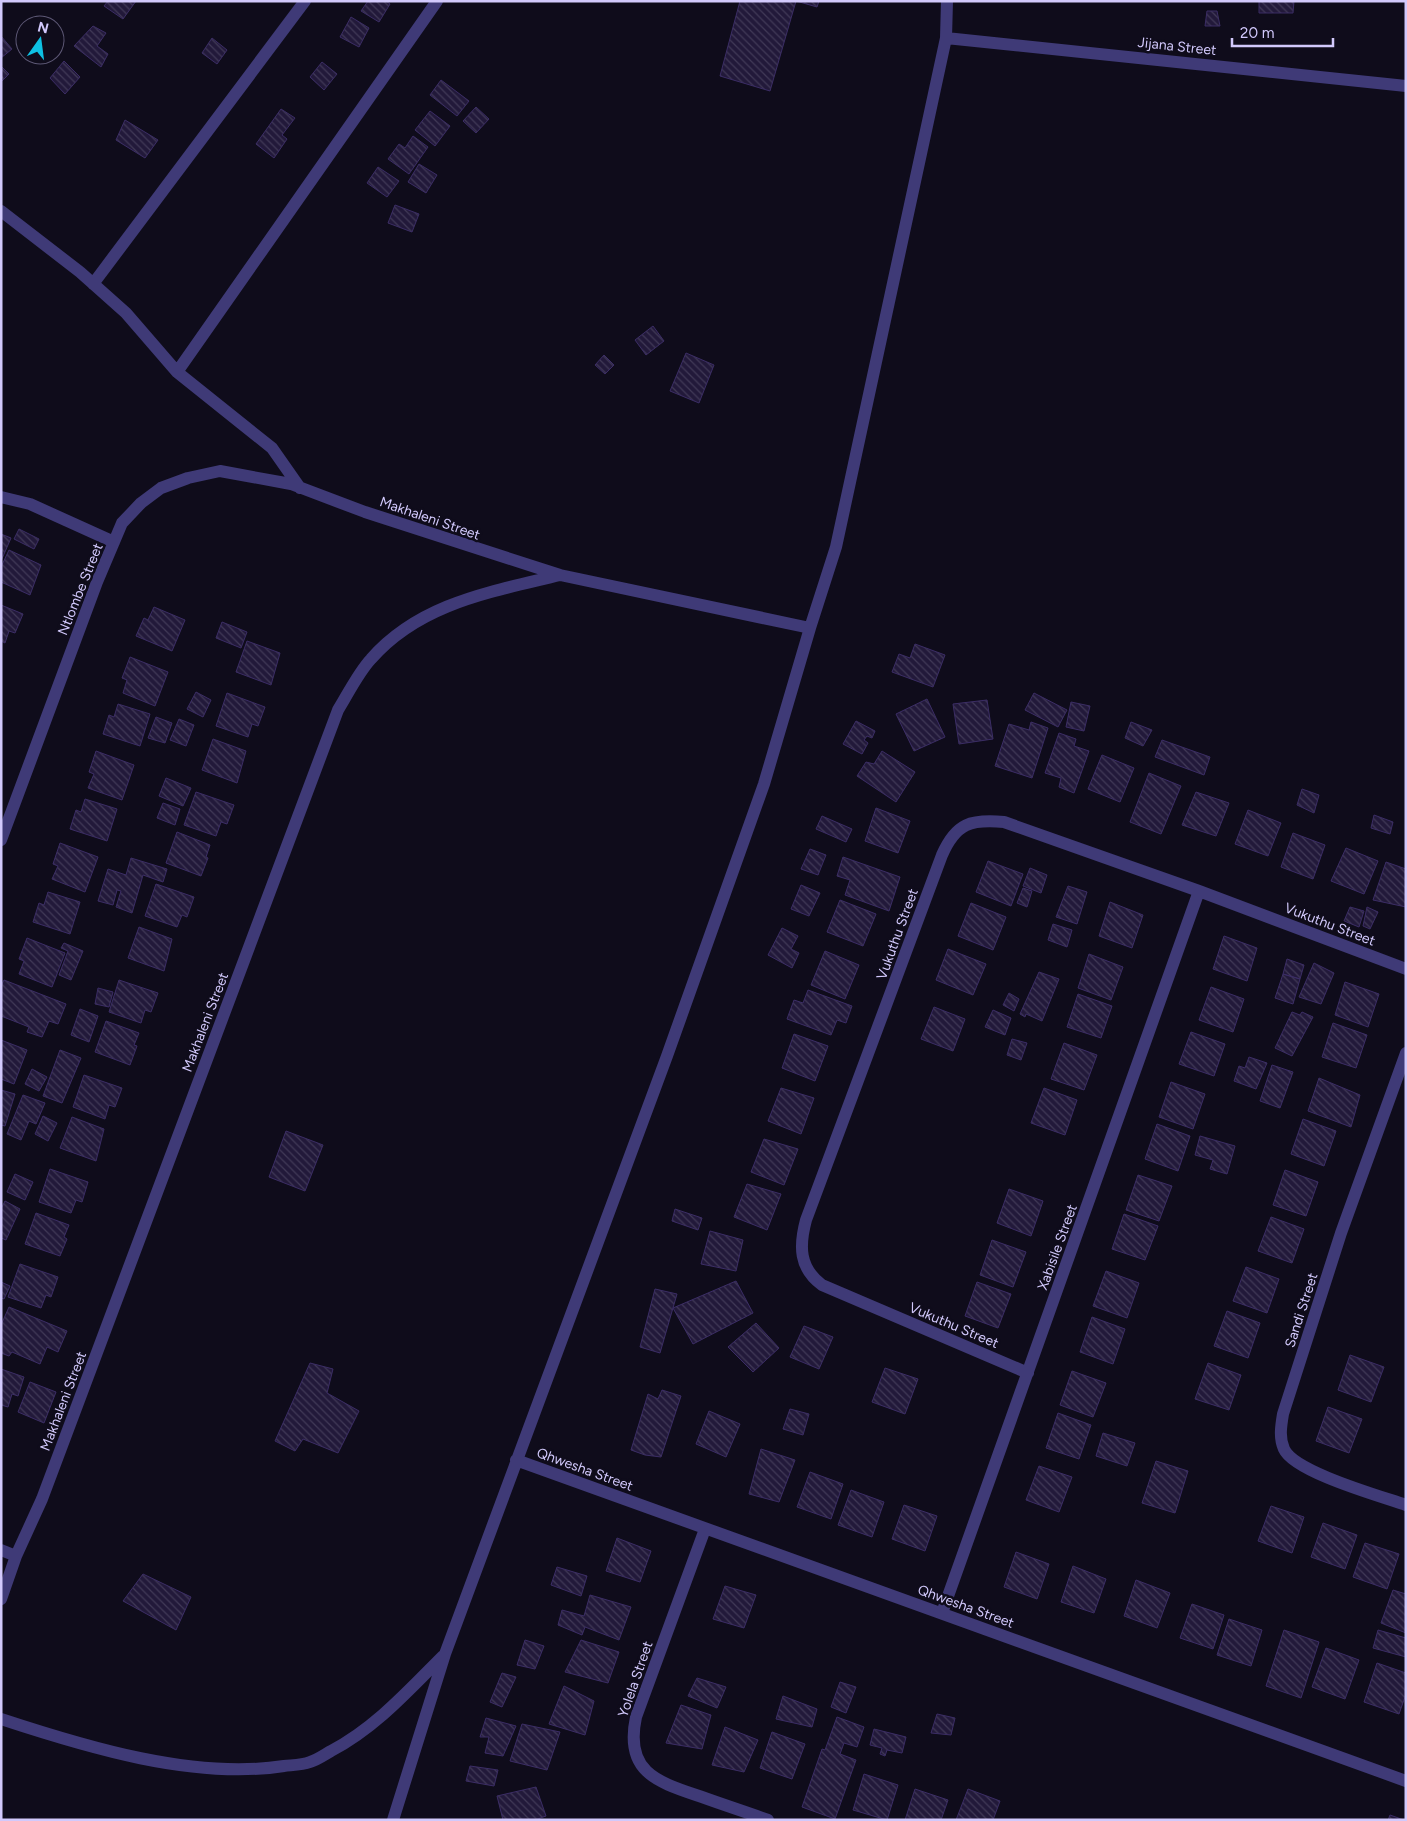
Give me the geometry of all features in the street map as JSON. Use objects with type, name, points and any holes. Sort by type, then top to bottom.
[{"type":"street","points":[[93,284],[305,1]]},
{"type":"street","points":[[177,372],[437,1]]},
{"type":"street","points":[[393,1820],[445,1654],[667,1056],[764,784],[836,547],[946,38],[947,1]]},
{"type":"street","name":"Jijana Street","points":[[946,38],[1406,86]]},
{"type":"street","points":[[1,211],[93,284],[126,313],[177,372],[272,448],[295,486]]},
{"type":"street","name":"Ntlombe Street","points":[[1,840],[97,582],[122,523],[141,503],[161,488],[188,478],[220,471],[295,486]]},
{"type":"street","name":"Makhaleni Street","points":[[295,486],[466,546],[560,575],[810,628]]},
{"type":"street","points":[[1,497],[30,504],[114,542]]},
{"type":"street","name":"Makhaleni Street","points":[[1,1599],[16,1556],[42,1498],[338,710],[370,659],[415,620],[472,596],[560,575]]},
{"type":"street","name":"Vukuthu Street","points":[[1028,1373],[817,1281],[806,1270],[802,1256],[803,1232],[806,1220],[942,855],[948,842],[957,831],[974,821],[1004,822],[1199,891],[1406,969]]},
{"type":"street","name":"Xabisile Street","points":[[942,1612],[1199,891]]},
{"type":"street","name":"Sandi Street","points":[[1406,1053],[1341,1233],[1283,1414],[1281,1428],[1284,1450],[1292,1460],[1314,1472],[1406,1505]]},
{"type":"street","name":"Qhwesha Street","points":[[516,1460],[942,1612],[1406,1781]]},
{"type":"street","name":"Yolela Street","points":[[706,1529],[636,1717],[633,1732],[633,1748],[643,1766],[659,1782],[768,1820]]},
{"type":"street","points":[[1,1550],[16,1556]]},
{"type":"street","points":[[1,1719],[76,1742],[146,1759],[219,1769],[266,1769],[310,1762],[348,1742],[372,1725],[445,1654]]},
{"type":"building","points":[[108,1],[136,1],[123,19],[104,6]]},
{"type":"building","points":[[368,1],[386,1],[390,4],[379,22],[361,11]]},
{"type":"building","points":[[740,1],[796,1],[770,91],[720,76]]},
{"type":"building","points":[[796,1],[819,1],[817,7]]},
{"type":"building","points":[[1259,1],[1294,1],[1293,13],[1259,13]]},
{"type":"building","points":[[1207,11],[1217,11],[1220,26],[1205,26]]},
{"type":"building","points":[[351,17],[369,28],[359,47],[340,37]]},
{"type":"building","points":[[93,26],[106,33],[97,46],[108,54],[101,67],[74,46]]},
{"type":"building","points":[[1,36],[12,49],[1,58]]},
{"type":"building","points":[[212,38],[227,50],[217,64],[202,53]]},
{"type":"building","points":[[65,62],[80,77],[65,94],[50,78],[61,65],[65,65]]},
{"type":"building","points":[[322,62],[337,74],[324,90],[310,77]]},
{"type":"building","points":[[1,66],[9,74],[1,82]]},
{"type":"building","points":[[441,80],[469,101],[457,116],[430,95]]},
{"type":"building","points":[[476,107],[489,119],[476,133],[463,121]]},
{"type":"building","points":[[281,109],[295,118],[282,135],[287,139],[274,158],[256,144]]},
{"type":"building","points":[[430,111],[450,126],[435,146],[415,130]]},
{"type":"building","points":[[125,120],[158,140],[145,158],[116,140]]},
{"type":"building","points":[[413,136],[428,147],[409,174],[388,159],[399,144],[405,148]]},
{"type":"building","points":[[419,164],[437,175],[426,193],[408,182]]},
{"type":"building","points":[[378,167],[399,181],[387,197],[367,183]]},
{"type":"building","points":[[395,205],[419,214],[412,232],[388,223]]},
{"type":"building","points":[[653,326],[664,341],[646,355],[635,340]]},
{"type":"building","points":[[686,353],[714,365],[699,403],[670,391]]},
{"type":"building","points":[[604,355],[614,365],[605,374],[595,365]]},
{"type":"building","points":[[19,529],[39,539],[34,549],[14,539]]},
{"type":"building","points":[[1,534],[11,538],[1,561]]},
{"type":"building","points":[[9,550],[41,565],[30,595],[1,582],[1,567]]},
{"type":"building","points":[[1,605],[23,614],[15,633],[9,631],[5,643],[1,641]]},
{"type":"building","points":[[154,607],[185,620],[172,651],[136,636],[144,618],[148,620]]},
{"type":"building","points":[[222,622],[247,632],[241,648],[216,638]]},
{"type":"building","points":[[247,641],[280,653],[271,685],[236,672]]},
{"type":"building","points":[[915,644],[945,655],[933,687],[892,672],[899,654],[910,658]]},
{"type":"building","points":[[130,657],[168,672],[155,706],[123,693],[127,680],[122,678]]},
{"type":"building","points":[[196,692],[211,700],[203,717],[187,709]]},
{"type":"building","points":[[227,693],[265,707],[258,726],[252,724],[248,737],[216,726]]},
{"type":"building","points":[[1034,693],[1067,710],[1058,727],[1025,710]]},
{"type":"building","points":[[927,699],[945,737],[914,751],[896,714]]},
{"type":"building","points":[[987,700],[993,739],[959,744],[953,704]]},
{"type":"building","points":[[1071,702],[1090,706],[1084,731],[1066,727]]},
{"type":"building","points":[[118,704],[150,714],[140,746],[103,734],[109,715],[114,717]]},
{"type":"building","points":[[156,717],[172,723],[165,743],[148,738]]},
{"type":"building","points":[[179,719],[194,725],[186,746],[170,740]]},
{"type":"building","points":[[856,721],[875,731],[872,738],[867,736],[864,740],[868,743],[862,754],[843,744]]},
{"type":"building","points":[[1031,722],[1048,728],[1032,778],[995,766],[1009,724],[1029,730]]},
{"type":"building","points":[[1131,722],[1152,730],[1143,746],[1125,738]]},
{"type":"building","points":[[1059,733],[1076,739],[1074,746],[1089,751],[1074,793],[1059,787],[1061,778],[1045,773]]},
{"type":"building","points":[[213,739],[246,751],[237,783],[202,770]]},
{"type":"building","points":[[1162,740],[1210,757],[1204,775],[1155,757]]},
{"type":"building","points":[[96,751],[134,765],[122,800],[88,788],[94,774],[89,772]]},
{"type":"building","points":[[882,751],[915,772],[896,802],[857,776],[866,762],[874,764]]},
{"type":"building","points":[[1102,755],[1134,768],[1120,802],[1088,789]]},
{"type":"building","points":[[1149,773],[1181,786],[1161,834],[1130,822]]},
{"type":"building","points":[[166,778],[191,788],[183,806],[159,796]]},
{"type":"building","points":[[1302,789],[1319,795],[1314,813],[1297,805]]},
{"type":"building","points":[[196,792],[234,805],[227,824],[221,822],[216,836],[184,825]]},
{"type":"building","points":[[1196,792],[1229,803],[1216,836],[1182,825]]},
{"type":"building","points":[[85,799],[117,809],[107,841],[70,829],[76,810],[81,812]]},
{"type":"building","points":[[163,803],[180,809],[175,825],[157,818]]},
{"type":"building","points":[[876,808],[910,821],[898,853],[865,841]]},
{"type":"building","points":[[1248,810],[1281,823],[1268,856],[1235,844]]},
{"type":"building","points":[[1374,815],[1393,822],[1390,834],[1371,828]]},
{"type":"building","points":[[822,816],[852,829],[846,842],[816,829]]},
{"type":"building","points":[[177,832],[210,845],[206,857],[208,858],[201,876],[166,863]]},
{"type":"building","points":[[1293,833],[1325,845],[1313,879],[1281,867]]},
{"type":"building","points":[[60,843],[98,857],[85,892],[52,879],[58,866],[53,864]]},
{"type":"building","points":[[1346,848],[1378,861],[1364,894],[1331,881]]},
{"type":"building","points":[[810,849],[826,855],[818,875],[801,869]]},
{"type":"building","points":[[843,857],[900,877],[889,911],[845,895],[850,880],[837,876]]},
{"type":"building","points":[[131,858],[167,869],[163,882],[143,875],[132,913],[116,907],[121,891],[117,890],[113,905],[98,901],[108,869],[126,875]]},
{"type":"building","points":[[988,861],[1023,874],[1011,906],[976,892]]},
{"type":"building","points":[[1386,862],[1406,869],[1406,907],[1373,900]]},
{"type":"building","points":[[1030,868],[1047,875],[1041,893],[1023,886]]},
{"type":"building","points":[[156,884],[194,897],[187,917],[182,915],[177,927],[145,916]]},
{"type":"building","points":[[801,885],[820,893],[809,916],[791,909]]},
{"type":"building","points":[[1068,886],[1087,892],[1077,924],[1056,917]]},
{"type":"building","points":[[1023,888],[1032,891],[1027,907],[1017,903]]},
{"type":"building","points":[[48,892],[80,902],[70,934],[33,922],[39,903],[44,905]]},
{"type":"building","points":[[840,900],[876,914],[863,946],[827,932]]},
{"type":"building","points":[[1110,902],[1143,915],[1132,948],[1099,936]]},
{"type":"building","points":[[971,903],[1006,917],[993,950],[958,936]]},
{"type":"building","points":[[1350,907],[1364,911],[1359,927],[1344,921]]},
{"type":"building","points":[[1367,907],[1378,912],[1370,929],[1363,926]]},
{"type":"building","points":[[1053,924],[1072,930],[1067,947],[1048,940]]},
{"type":"building","points":[[139,927],[172,939],[164,971],[128,958]]},
{"type":"building","points":[[782,928],[798,936],[791,949],[799,953],[792,968],[768,955]]},
{"type":"building","points":[[1224,936],[1257,948],[1247,981],[1213,969]]},
{"type":"building","points":[[27,938],[65,953],[52,987],[19,974],[24,961],[19,959]]},
{"type":"building","points":[[64,943],[83,951],[71,980],[59,975],[68,951],[61,948]]},
{"type":"building","points":[[948,949],[986,964],[973,995],[936,980]]},
{"type":"building","points":[[825,951],[859,965],[845,999],[811,985]]},
{"type":"building","points":[[1089,954],[1123,967],[1111,1000],[1078,988]]},
{"type":"building","points":[[1287,959],[1304,965],[1300,979],[1283,974]]},
{"type":"building","points":[[1314,963],[1334,973],[1321,1004],[1299,997]]},
{"type":"building","points":[[1039,972],[1059,979],[1042,1021],[1026,1014],[1025,1017],[1020,1014]]},
{"type":"building","points":[[1283,974],[1300,979],[1293,1004],[1275,998]]},
{"type":"building","points":[[4,980],[66,1004],[58,1024],[49,1021],[42,1037],[27,1032],[29,1027],[1,1016],[1,986]]},
{"type":"building","points":[[119,980],[158,993],[151,1012],[145,1010],[141,1023],[109,1012]]},
{"type":"building","points":[[1345,982],[1379,994],[1368,1027],[1335,1015]]},
{"type":"building","points":[[1211,987],[1244,999],[1233,1032],[1199,1020]]},
{"type":"building","points":[[98,988],[113,992],[109,1007],[95,1004]]},
{"type":"building","points":[[808,990],[852,1006],[846,1023],[837,1020],[831,1035],[787,1019],[794,1000],[803,1003]]},
{"type":"building","points":[[1009,993],[1019,999],[1014,1011],[1003,1005]]},
{"type":"building","points":[[1078,994],[1112,1006],[1101,1038],[1067,1027]]},
{"type":"building","points":[[934,1007],[965,1019],[953,1051],[921,1039]]},
{"type":"building","points":[[80,1009],[98,1016],[89,1042],[71,1035]]},
{"type":"building","points":[[993,1010],[1011,1018],[1005,1035],[985,1027]]},
{"type":"building","points":[[1292,1012],[1300,1015],[1302,1012],[1313,1017],[1292,1056],[1275,1048]]},
{"type":"building","points":[[106,1021],[139,1033],[134,1045],[137,1046],[130,1065],[95,1052]]},
{"type":"building","points":[[1333,1023],[1367,1035],[1356,1068],[1322,1057]]},
{"type":"building","points":[[1191,1032],[1225,1044],[1214,1076],[1179,1064]]},
{"type":"building","points":[[794,1034],[828,1046],[815,1081],[782,1068]]},
{"type":"building","points":[[1012,1039],[1027,1043],[1021,1060],[1007,1055]]},
{"type":"building","points":[[1,1040],[27,1050],[14,1084],[1,1079]]},
{"type":"building","points":[[1064,1043],[1097,1055],[1084,1090],[1051,1079]]},
{"type":"building","points":[[60,1050],[81,1058],[62,1103],[43,1096]]},
{"type":"building","points":[[1249,1057],[1267,1063],[1256,1089],[1234,1081],[1239,1066],[1245,1068]]},
{"type":"building","points":[[1272,1065],[1293,1072],[1280,1108],[1260,1101]]},
{"type":"building","points":[[32,1069],[47,1077],[39,1091],[25,1084]]},
{"type":"building","points":[[84,1075],[122,1088],[115,1107],[109,1105],[105,1119],[73,1107]]},
{"type":"building","points":[[1319,1078],[1360,1095],[1351,1127],[1308,1111]]},
{"type":"building","points":[[1171,1082],[1205,1094],[1193,1129],[1159,1117]]},
{"type":"building","points":[[781,1088],[814,1098],[801,1134],[768,1121]]},
{"type":"building","points":[[1044,1088],[1077,1100],[1065,1135],[1031,1123]]},
{"type":"building","points":[[1,1090],[15,1094],[5,1126],[1,1125]]},
{"type":"building","points":[[23,1095],[45,1103],[36,1124],[29,1121],[21,1140],[7,1134]]},
{"type":"building","points":[[43,1116],[57,1123],[48,1141],[35,1134]]},
{"type":"building","points":[[72,1117],[104,1129],[96,1161],[60,1148]]},
{"type":"building","points":[[1303,1119],[1336,1131],[1324,1166],[1291,1154]]},
{"type":"building","points":[[1157,1124],[1190,1136],[1178,1171],[1145,1159]]},
{"type":"building","points":[[286,1131],[323,1145],[305,1191],[269,1177]]},
{"type":"building","points":[[1200,1136],[1235,1146],[1227,1174],[1210,1169],[1213,1160],[1195,1155]]},
{"type":"building","points":[[764,1139],[798,1149],[784,1185],[751,1172]]},
{"type":"building","points":[[50,1169],[88,1182],[82,1202],[76,1200],[71,1213],[39,1202]]},
{"type":"building","points":[[1285,1170],[1318,1182],[1306,1216],[1273,1205]]},
{"type":"building","points":[[15,1174],[33,1182],[25,1200],[7,1192]]},
{"type":"building","points":[[1138,1175],[1172,1186],[1159,1221],[1126,1210]]},
{"type":"building","points":[[747,1184],[781,1194],[767,1230],[734,1217]]},
{"type":"building","points":[[1009,1189],[1043,1201],[1031,1236],[997,1223]]},
{"type":"building","points":[[5,1201],[20,1209],[6,1240],[1,1238],[1,1209]]},
{"type":"building","points":[[675,1209],[702,1218],[698,1230],[672,1221]]},
{"type":"building","points":[[36,1213],[69,1225],[64,1237],[67,1239],[60,1256],[25,1244]]},
{"type":"building","points":[[1124,1214],[1158,1226],[1145,1260],[1112,1249]]},
{"type":"building","points":[[1271,1217],[1304,1229],[1292,1263],[1258,1251]]},
{"type":"building","points":[[710,1231],[743,1240],[736,1271],[701,1264]]},
{"type":"building","points":[[992,1240],[1026,1252],[1013,1287],[980,1275]]},
{"type":"building","points":[[20,1264],[58,1277],[51,1297],[46,1295],[41,1308],[8,1297]]},
{"type":"building","points":[[1246,1267],[1279,1279],[1267,1313],[1233,1301]]},
{"type":"building","points":[[1106,1271],[1139,1283],[1127,1318],[1093,1306]]},
{"type":"building","points":[[736,1281],[753,1313],[693,1344],[673,1308]]},
{"type":"building","points":[[1,1282],[10,1286],[4,1299],[1,1298]]},
{"type":"building","points":[[977,1282],[1011,1294],[998,1328],[965,1316]]},
{"type":"building","points":[[655,1289],[677,1294],[660,1353],[640,1347]]},
{"type":"building","points":[[9,1307],[67,1331],[58,1352],[47,1347],[40,1364],[12,1352],[9,1356],[1,1353],[1,1325]]},
{"type":"building","points":[[1227,1311],[1260,1323],[1248,1358],[1214,1346]]},
{"type":"building","points":[[1092,1317],[1125,1329],[1113,1364],[1080,1352]]},
{"type":"building","points":[[756,1323],[779,1348],[753,1372],[728,1347]]},
{"type":"building","points":[[804,1326],[833,1337],[819,1369],[790,1357]]},
{"type":"building","points":[[1350,1355],[1384,1367],[1371,1402],[1338,1390]]},
{"type":"building","points":[[310,1363],[333,1369],[327,1393],[359,1411],[338,1453],[303,1439],[295,1451],[275,1441]]},
{"type":"building","points":[[1208,1363],[1241,1375],[1229,1410],[1195,1399]]},
{"type":"building","points":[[885,1368],[918,1379],[905,1414],[872,1402]]},
{"type":"building","points":[[1,1369],[24,1377],[18,1396],[12,1394],[8,1407],[1,1405]]},
{"type":"building","points":[[1072,1371],[1106,1383],[1093,1417],[1060,1405]]},
{"type":"building","points":[[30,1382],[56,1392],[44,1423],[18,1412]]},
{"type":"building","points":[[662,1390],[681,1396],[661,1457],[645,1455],[631,1450],[648,1394],[658,1399]]},
{"type":"building","points":[[1328,1407],[1362,1419],[1349,1453],[1316,1441]]},
{"type":"building","points":[[790,1409],[809,1414],[803,1435],[783,1429]]},
{"type":"building","points":[[709,1411],[740,1424],[726,1457],[696,1444]]},
{"type":"building","points":[[1058,1413],[1091,1425],[1079,1459],[1046,1448]]},
{"type":"building","points":[[1103,1433],[1135,1443],[1127,1466],[1096,1456]]},
{"type":"building","points":[[761,1449],[795,1460],[779,1502],[749,1494]]},
{"type":"building","points":[[1156,1461],[1188,1471],[1175,1513],[1142,1503]]},
{"type":"building","points":[[1039,1466],[1072,1477],[1059,1512],[1026,1500]]},
{"type":"building","points":[[810,1472],[843,1484],[831,1519],[797,1507]]},
{"type":"building","points":[[851,1490],[884,1502],[872,1537],[838,1525]]},
{"type":"building","points":[[904,1505],[937,1516],[925,1551],[892,1539]]},
{"type":"building","points":[[1271,1506],[1304,1517],[1292,1553],[1258,1541]]},
{"type":"building","points":[[1323,1523],[1357,1535],[1345,1569],[1311,1557]]},
{"type":"building","points":[[617,1538],[651,1551],[640,1582],[606,1571]]},
{"type":"building","points":[[1365,1543],[1399,1554],[1387,1589],[1353,1577]]},
{"type":"building","points":[[1016,1552],[1049,1564],[1037,1599],[1004,1587]]},
{"type":"building","points":[[1073,1566],[1106,1579],[1094,1613],[1061,1602]]},
{"type":"building","points":[[557,1567],[587,1576],[581,1596],[551,1585]]},
{"type":"building","points":[[143,1574],[191,1597],[176,1630],[123,1601]]},
{"type":"building","points":[[1136,1580],[1170,1593],[1157,1628],[1124,1616]]},
{"type":"building","points":[[725,1586],[756,1595],[744,1628],[713,1619]]},
{"type":"building","points":[[1393,1590],[1406,1594],[1406,1633],[1381,1623]]},
{"type":"building","points":[[590,1595],[631,1607],[619,1640],[585,1627],[582,1635],[558,1625],[562,1610],[584,1616]]},
{"type":"building","points":[[1192,1604],[1224,1615],[1213,1649],[1180,1638]]},
{"type":"building","points":[[1229,1619],[1262,1630],[1251,1666],[1217,1655]]},
{"type":"building","points":[[1284,1630],[1319,1642],[1301,1698],[1266,1686]]},
{"type":"building","points":[[1378,1630],[1406,1638],[1406,1657],[1373,1648]]},
{"type":"building","points":[[525,1640],[544,1646],[535,1669],[517,1665]]},
{"type":"building","points":[[581,1640],[619,1652],[608,1683],[565,1672]]},
{"type":"building","points":[[1326,1648],[1359,1660],[1345,1699],[1312,1687]]},
{"type":"building","points":[[1377,1663],[1406,1673],[1406,1694],[1399,1714],[1364,1702]]},
{"type":"building","points":[[502,1673],[516,1677],[502,1707],[490,1702]]},
{"type":"building","points":[[697,1678],[726,1687],[717,1708],[688,1696]]},
{"type":"building","points":[[840,1682],[856,1687],[846,1713],[831,1707]]},
{"type":"building","points":[[564,1686],[594,1701],[585,1735],[549,1724]]},
{"type":"building","points":[[783,1696],[817,1709],[812,1727],[776,1719]]},
{"type":"building","points":[[681,1705],[711,1715],[702,1749],[666,1743]]},
{"type":"building","points":[[937,1714],[955,1718],[951,1735],[931,1733]]},
{"type":"building","points":[[837,1717],[864,1727],[857,1747],[844,1743],[840,1754],[856,1760],[835,1819],[802,1807],[822,1749],[825,1750]]},
{"type":"building","points":[[486,1718],[516,1726],[503,1756],[485,1753],[489,1737],[480,1737]]},
{"type":"building","points":[[522,1724],[560,1732],[547,1770],[510,1761]]},
{"type":"building","points":[[725,1727],[758,1740],[744,1772],[712,1765]]},
{"type":"building","points":[[874,1729],[906,1737],[902,1753],[887,1750],[885,1756],[880,1754],[882,1748],[870,1745]]},
{"type":"building","points":[[772,1732],[805,1744],[792,1779],[760,1768]]},
{"type":"building","points":[[470,1766],[498,1770],[494,1786],[466,1781]]},
{"type":"building","points":[[864,1774],[898,1785],[887,1820],[853,1810]]},
{"type":"building","points":[[536,1787],[546,1816],[535,1820],[503,1820],[497,1796]]},
{"type":"building","points":[[915,1789],[948,1800],[941,1820],[905,1820]]},
{"type":"building","points":[[968,1789],[1000,1801],[993,1820],[956,1820]]},
{"type":"building","points":[[1390,1815],[1404,1820],[1388,1820]]}]
